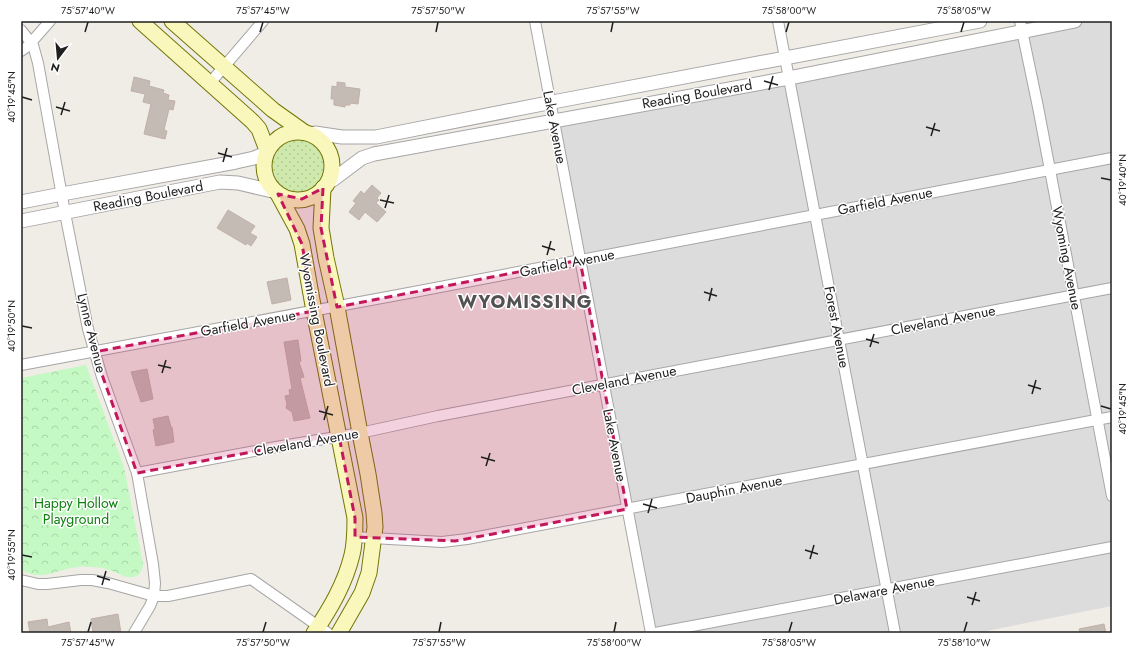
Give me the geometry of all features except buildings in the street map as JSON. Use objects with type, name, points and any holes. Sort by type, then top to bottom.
[{"type":"main road","points":[[140,21],[253,122],[259,129],[267,151]]},
{"type":"main road","points":[[172,21],[273,110],[307,133],[318,138],[324,144],[330,155],[332,168],[325,186],[312,197],[292,199],[276,192],[268,184],[264,171],[264,162],[267,151],[273,142],[281,136],[294,132],[307,133]]},
{"type":"main road","name":"Wyomissing Boulevard","points":[[325,186],[321,228],[368,474],[375,527],[369,573],[362,593],[339,633]]},
{"type":"main road","name":"Wyomissing Boulevard","points":[[276,192],[297,229],[302,244],[355,518],[355,537],[352,554],[342,584],[320,631]]},
{"type":"street","points":[[21,51],[28,46],[50,21]]},
{"type":"street","points":[[210,83],[263,21]]},
{"type":"street","name":"Lake Avenue","points":[[535,21],[651,633]]},
{"type":"street","name":"Forest Avenue","points":[[778,21],[895,633]]},
{"type":"street","name":"Reading Boulevard","points":[[307,133],[350,137],[376,137],[551,102],[980,21]]},
{"type":"street","name":"Reading Boulevard","points":[[325,186],[362,158],[374,154],[789,78],[1022,26],[1075,21]]},
{"type":"street","name":"Wyoming Avenue","points":[[1022,26],[1112,496]]},
{"type":"street","name":"Lynne Avenue","points":[[21,30],[31,42],[38,64],[65,213],[94,352],[137,473],[155,583],[154,596],[150,606],[134,633]]},
{"type":"street","name":"Reading Boulevard","points":[[21,202],[236,162],[254,158],[267,151]]},
{"type":"street","name":"Garfield Avenue","points":[[21,365],[337,307],[1112,158]]},
{"type":"street","name":"Reading Boulevard","points":[[21,221],[220,182],[238,183],[276,192]]},
{"type":"street","name":"Cleveland Avenue","points":[[137,473],[360,433],[438,416],[1112,288]]},
{"type":"street","name":"Dauphin Avenue","points":[[355,537],[442,542],[461,540],[1112,417]]},
{"type":"street","name":"Delaware Avenue","points":[[655,633],[1112,547]]},
{"type":"street","points":[[21,580],[38,584],[92,580],[154,596],[168,596],[251,580],[320,631]]},
{"type":"highlighted area","points":[[323,188],[321,228],[337,307],[580,260],[627,509],[455,541],[355,537],[355,518],[339,436],[137,473],[94,352],[314,311],[302,244],[278,194],[302,199]]},
{"type":"shaded area","points":[[1064,21],[1112,21],[1112,606],[976,633],[656,633],[558,115]]},
{"type":"green space","points":[[293,139],[303,139],[313,143],[321,151],[325,161],[325,171],[321,181],[313,189],[303,193],[293,193],[283,189],[275,181],[271,171],[271,161],[275,151],[283,143]]},
{"type":"green space","name":"Happy Hollow Playground","points":[[86,365],[124,467],[143,564],[140,572],[133,577],[127,577],[107,569],[96,567],[70,568],[44,575],[37,575],[21,570],[21,378]]},
{"type":"district","name":"WYOMISSING","points":[[525,302]]}]
